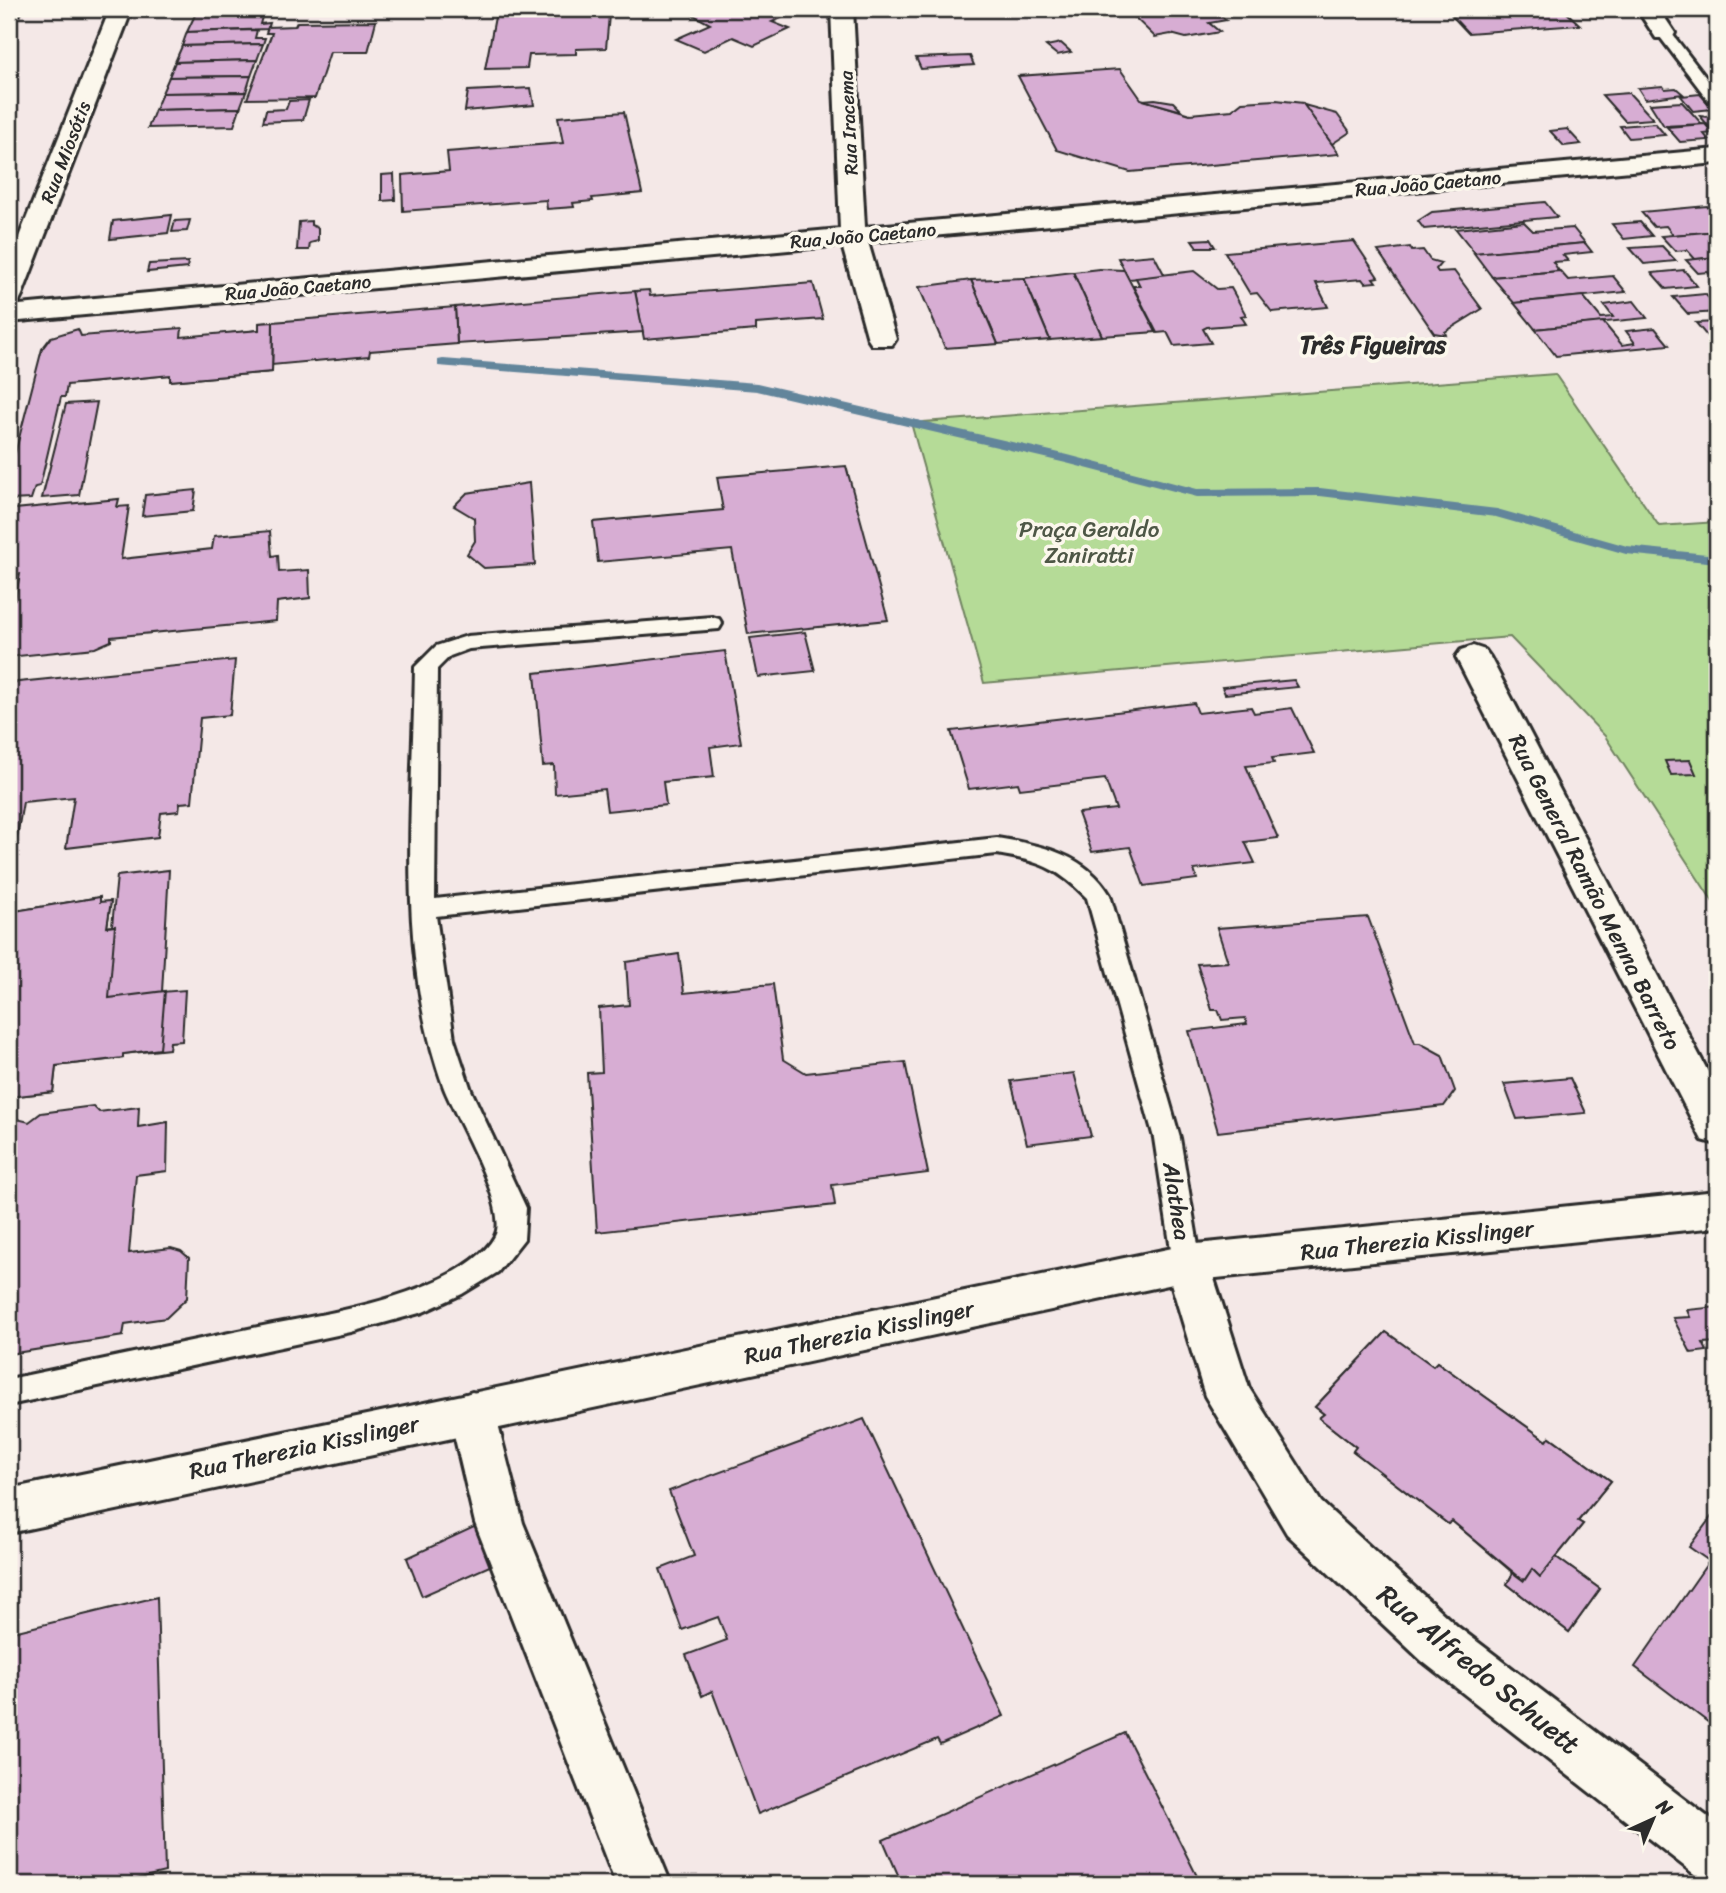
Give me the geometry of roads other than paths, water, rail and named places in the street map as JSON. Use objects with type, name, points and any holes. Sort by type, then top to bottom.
[{"type":"street","name":"Rua Miosótis","points":[[9,295],[121,9]]},
{"type":"street","name":"Rua Iracema","points":[[842,9],[853,236],[882,339]]},
{"type":"street","points":[[1648,9],[1664,33]]},
{"type":"street","name":"Rua João Caetano","points":[[9,314],[1717,156]]},
{"type":"street","name":"Rua General Ramão Menna Barreto","points":[[1473,657],[1717,1128]]},
{"type":"street","name":"Rua Therezia Kisslinger","points":[[9,1511],[1187,1264],[1717,1209]]},
{"type":"street","name":"Rua Alfredo Schuett","points":[[1187,1264],[1228,1396],[1304,1518],[1440,1644],[1717,1858]]},
{"type":"street","points":[[472,1413],[499,1523],[644,1884]]},
{"type":"lane","points":[[1664,33],[1717,102]]},
{"type":"lane","points":[[9,1392],[351,1320],[413,1303],[452,1286],[488,1264],[510,1239],[512,1208],[458,1090],[441,1039],[433,997],[424,908],[426,667],[443,651],[467,642],[712,624]]},
{"type":"lane","name":"Alathea","points":[[424,908],[997,846],[1046,855],[1072,867],[1098,895],[1167,1138],[1187,1264]]},
{"type":"waterway","points":[[443,363],[757,387],[1068,459],[1197,493],[1320,492],[1497,513],[1626,550],[1717,559]]},
{"type":"district","name":"Três Figueiras","points":[[1373,345]]},
{"type":"park label","name":"Praça Geraldo Zaniratti","points":[[1089,542]]}]
